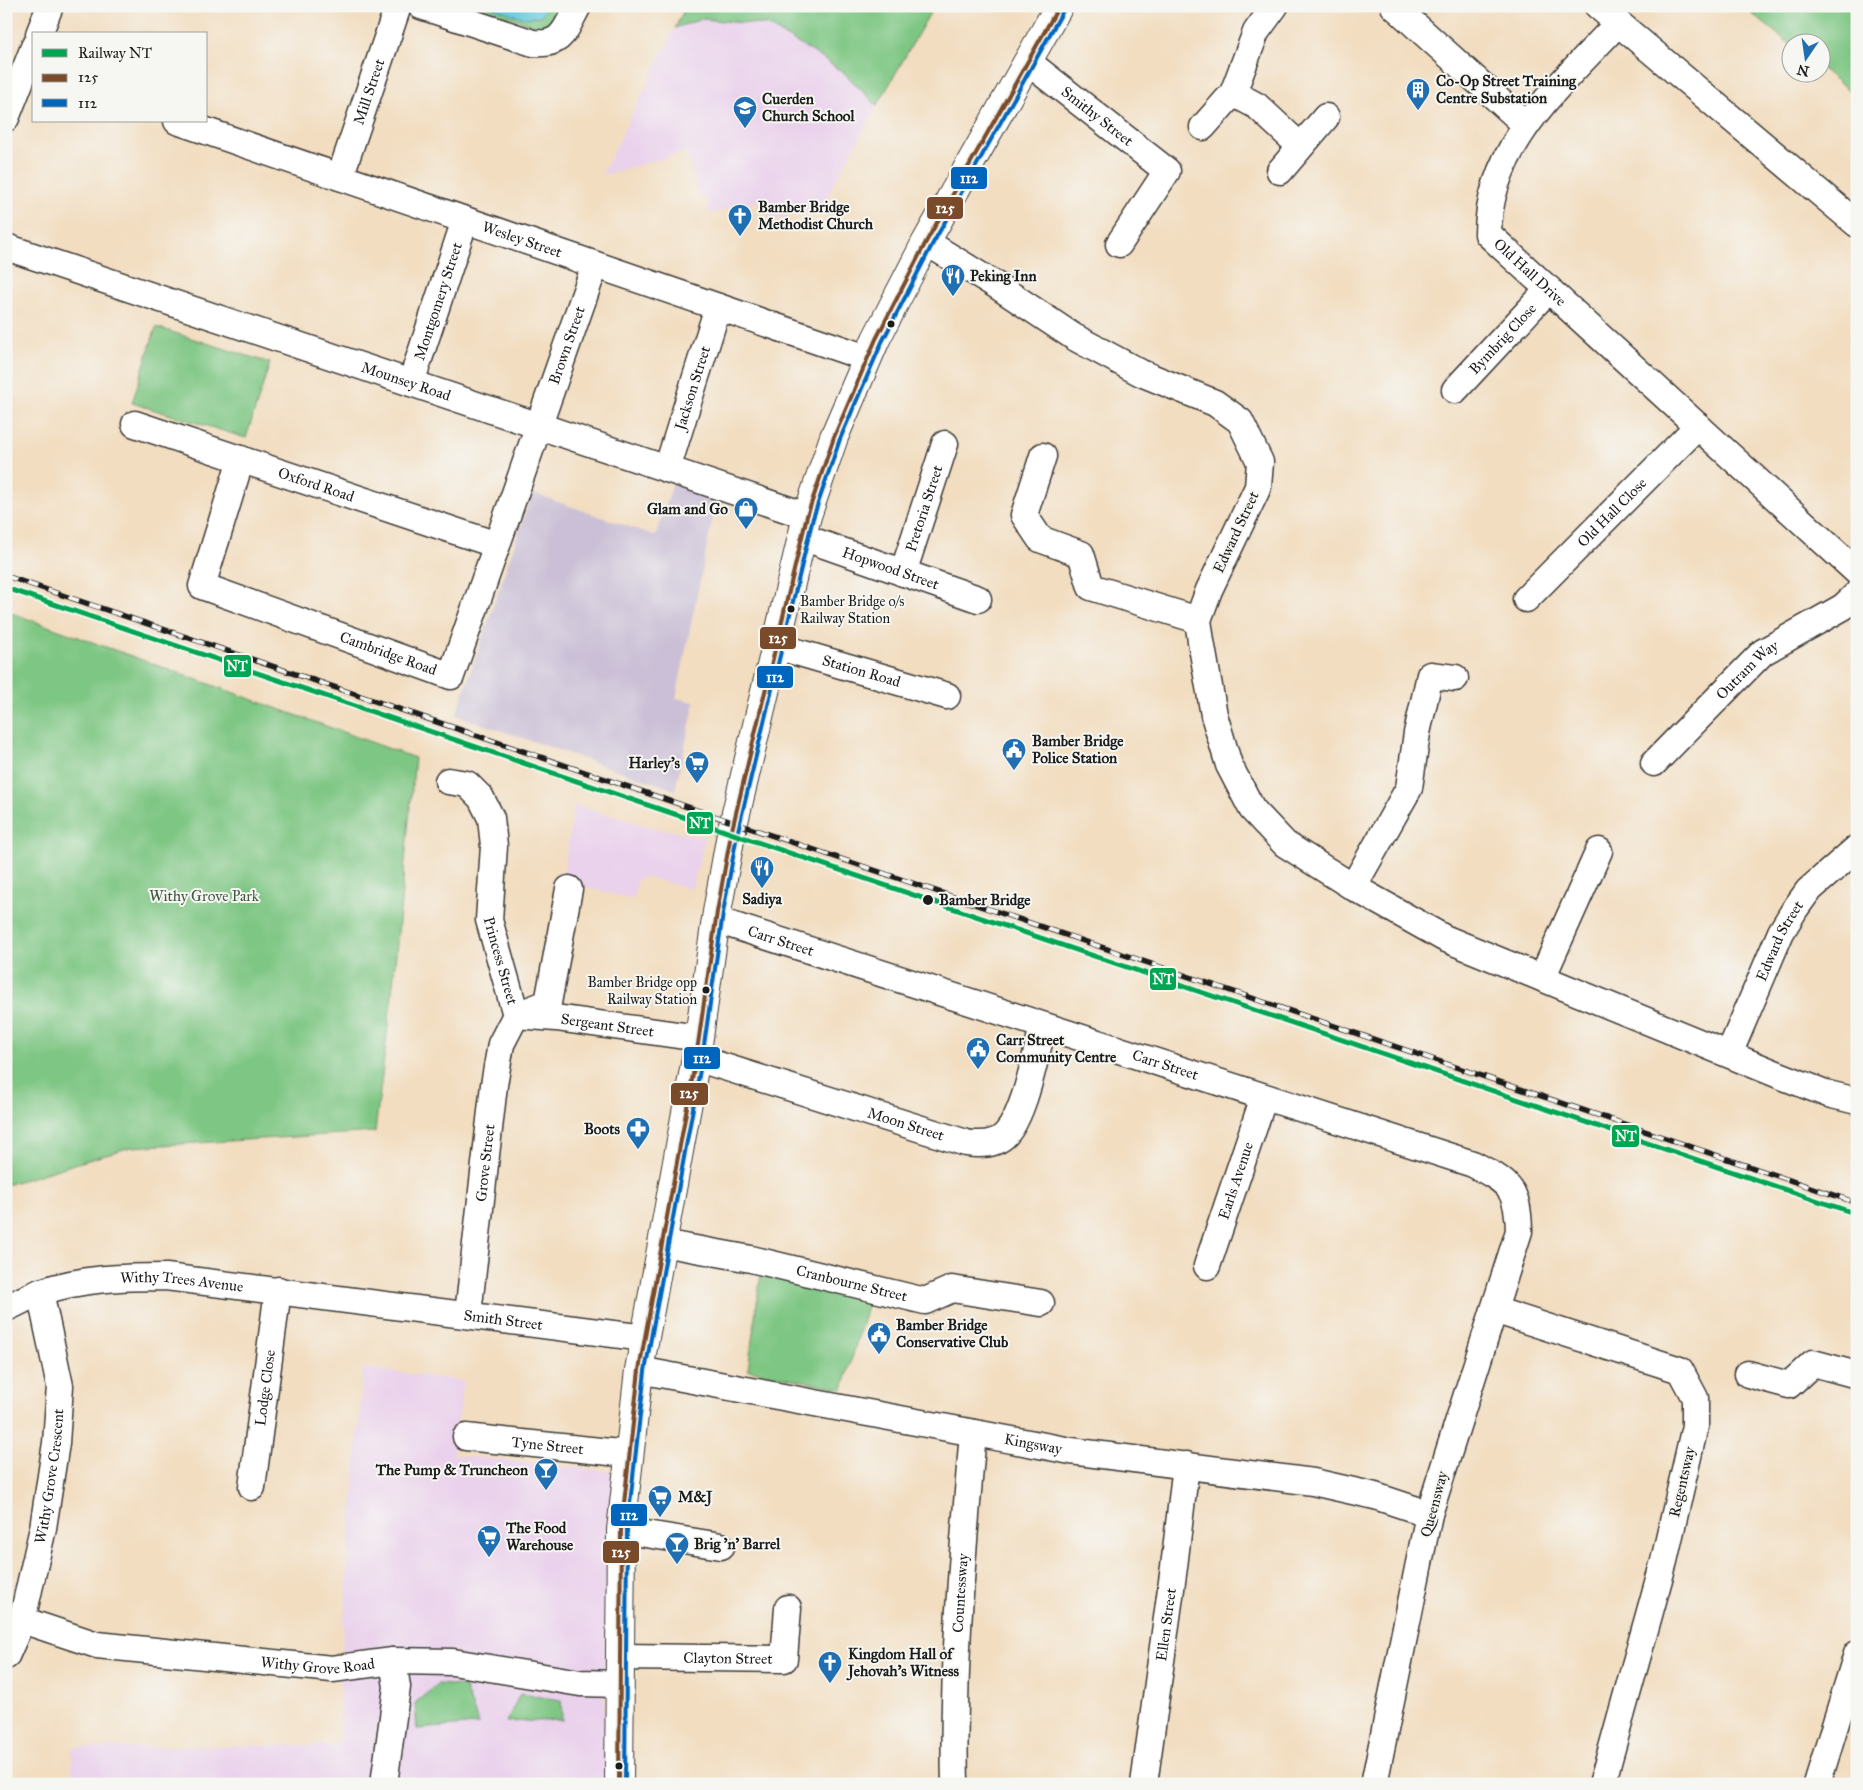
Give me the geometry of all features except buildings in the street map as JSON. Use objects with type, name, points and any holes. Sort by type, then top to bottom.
[{"type":"main road","points":[[619,1784],[618,1684],[621,1530],[639,1370],[697,1048],[716,920],[735,816],[804,526],[834,437],[867,358],[926,242],[1059,6]]},
{"type":"street","points":[[40,32],[50,6]]},
{"type":"street","name":"Mill Street","points":[[340,177],[398,6]]},
{"type":"street","points":[[421,6],[533,43],[546,44],[559,39],[578,6]]},
{"type":"street","points":[[1203,127],[1233,93],[1256,32],[1274,6]]},
{"type":"street","points":[[1394,6],[1525,124]]},
{"type":"street","points":[[1598,6],[1617,24],[1857,224]]},
{"type":"street","name":"Old Hall Drive","points":[[1617,24],[1525,124],[1496,180],[1488,210],[1488,234],[1857,572]]},
{"type":"street","name":"Smithy Street","points":[[1028,62],[1167,171],[1119,244]]},
{"type":"street","points":[[6,118],[31,63]]},
{"type":"street","points":[[1233,93],[1257,106],[1300,146]]},
{"type":"street","points":[[1280,171],[1326,117]]},
{"type":"street","name":"Wesley Street","points":[[180,122],[867,358]]},
{"type":"street","name":"Montgomery Street","points":[[411,383],[465,220]]},
{"type":"street","name":"Edward Street","points":[[926,242],[999,286],[1074,336],[1141,373],[1215,402],[1240,421],[1260,462],[1258,487],[1209,590],[1198,620],[1214,716],[1229,765],[1252,809],[1285,844],[1353,887],[1444,938],[1828,1094],[1857,1101]]},
{"type":"street","name":"Mounsey Road","points":[[6,247],[667,469],[804,526]]},
{"type":"street","name":"Brown Street","points":[[540,426],[595,265]]},
{"type":"street","name":"Bymbrig Close","points":[[1455,390],[1549,289]]},
{"type":"street","name":"Jackson Street","points":[[667,469],[718,307]]},
{"type":"street","name":"Oxford Road","points":[[135,424],[497,545]]},
{"type":"street","name":"Cambridge Road","points":[[241,459],[202,586],[451,676],[540,426]]},
{"type":"street","name":"Old Hall Close","points":[[1526,599],[1698,426]]},
{"type":"street","name":"Pretoria Street","points":[[903,573],[945,444]]},
{"type":"street","points":[[1043,456],[1024,515],[1040,539],[1081,554],[1091,587],[1198,620]]},
{"type":"street","name":"Hopwood Street","points":[[804,526],[903,573],[978,599]]},
{"type":"street","name":"Outram Way","points":[[1654,763],[1763,652],[1843,607],[1857,594]]},
{"type":"street","name":"Station Road","points":[[776,646],[947,696]]},
{"type":"street","points":[[1353,887],[1410,788],[1417,733],[1430,675],[1455,678]]},
{"type":"street","name":"Princess Street","points":[[448,781],[467,784],[481,798],[491,818],[494,846],[489,920],[516,1016],[548,1004],[569,888]]},
{"type":"street","name":"Edward Street","points":[[1729,1054],[1781,932],[1794,909],[1808,891],[1857,848]]},
{"type":"street","points":[[1542,978],[1599,851]]},
{"type":"street","name":"Carr Street","points":[[716,920],[1473,1164],[1498,1177],[1514,1194],[1518,1212],[1519,1231]]},
{"type":"street","name":"Sergeant Street","points":[[516,1016],[556,1018],[697,1048]]},
{"type":"street","name":"Grove Street","points":[[468,1314],[494,1085],[501,1044],[516,1016]]},
{"type":"street","name":"Moon Street","points":[[697,1048],[966,1143],[983,1145],[1005,1135],[1020,1108],[1044,1027]]},
{"type":"street","name":"Earls Avenue","points":[[1207,1266],[1264,1097]]},
{"type":"street","name":"Queensway","points":[[1374,1784],[1429,1514],[1519,1231]]},
{"type":"street","name":"Cranbourne Street","points":[[662,1243],[751,1258],[925,1301],[952,1289],[1041,1303]]},
{"type":"street","name":"Withy Trees Avenue","points":[[6,1308],[40,1292],[73,1283],[126,1277],[166,1277],[362,1300]]},
{"type":"street","name":"Lodge Close","points":[[252,1486],[278,1290]]},
{"type":"street","name":"Withy Grove Crescent","points":[[6,1656],[22,1620],[43,1528],[56,1443],[60,1386],[40,1292]]},
{"type":"street","name":"Smith Street","points":[[362,1300],[645,1338]]},
{"type":"street","name":"Regentsway","points":[[1494,1310],[1680,1370],[1695,1398],[1695,1426],[1664,1561],[1602,1784]]},
{"type":"street","points":[[1748,1374],[1789,1385],[1813,1363],[1857,1376]]},
{"type":"street","name":"Kingsway","points":[[639,1370],[1071,1452],[1313,1482],[1375,1496],[1429,1514]]},
{"type":"street","name":"Countessway","points":[[955,1784],[954,1746],[958,1647],[973,1433]]},
{"type":"street","name":"Tyne Street","points":[[466,1438],[629,1454]]},
{"type":"street","name":"Ellen Street","points":[[1144,1784],[1186,1466]]},
{"type":"street","points":[[621,1530],[721,1546]]},
{"type":"street","name":"Clayton Street","points":[[620,1657],[784,1659],[788,1608]]},
{"type":"street","name":"Withy Grove Road","points":[[22,1620],[97,1645],[332,1669],[393,1662],[453,1662],[580,1683],[618,1684]]},
{"type":"street","points":[[1817,1784],[1857,1654]]},
{"type":"street","points":[[384,1784],[397,1687],[393,1662]]},
{"type":"shaded area","name":"Cuerden Church School","points":[[686,6],[934,6],[820,208],[772,220],[765,199],[709,214],[706,196],[700,198],[687,152],[602,175]]},
{"type":"shaded area","points":[[673,483],[717,497],[676,698],[695,702],[675,790],[456,715],[532,493],[656,536]]},
{"type":"shaded area","points":[[574,805],[650,827],[705,838],[692,889],[646,877],[638,879],[633,899],[592,889],[563,876]]},
{"type":"shaded area","points":[[363,1368],[464,1381],[453,1455],[614,1472],[604,1680],[607,1784],[72,1784],[72,1748],[340,1745],[340,1671]]},
{"type":"green space","points":[[476,6],[561,6],[554,22],[538,27]]},
{"type":"green space","points":[[686,6],[934,6],[877,106],[844,73],[813,52],[766,25],[702,19],[675,28]]},
{"type":"green space","points":[[1742,6],[1857,6],[1857,97],[1830,75],[1830,32],[1780,32],[1780,36]]},
{"type":"green space","points":[[156,327],[270,363],[246,438],[132,403]]},
{"type":"green space","name":"Withy Grove Park","points":[[6,611],[415,758],[392,994],[375,1132],[131,1147],[6,1185]]},
{"type":"green space","points":[[761,1272],[870,1296],[843,1389],[748,1370]]},
{"type":"green space","points":[[438,1684],[464,1686],[479,1724],[417,1729],[415,1703]]},
{"type":"green space","points":[[520,1694],[561,1700],[562,1720],[506,1722]]},
{"type":"water","points":[[488,6],[548,6],[541,16],[524,18]]},
{"type":"railway","points":[[6,576],[1857,1203]]},
{"type":"rail line","name":"NT","points":[[6,588],[1857,1214]]},
{"type":"transit line","name":"125","points":[[619,1784],[621,1530],[639,1370],[696,1058],[717,912],[731,834],[807,516],[834,437],[876,339],[926,242],[1059,6]]},
{"type":"transit line","name":"112","points":[[625,1784],[627,1530],[645,1371],[702,1059],[723,913],[737,835],[813,518],[840,439],[882,342],[932,245],[1064,9]]},
{"type":"place","name":"Co-Op Street Training Centre Substation","points":[[1418,111]]},
{"type":"place","name":"Cuerden Church School","points":[[745,129]]},
{"type":"place","name":"Bamber Bridge Methodist Church","points":[[740,237]]},
{"type":"place","name":"Peking Inn","points":[[953,297]]},
{"type":"place","name":"Glam and Go","points":[[746,530]]},
{"type":"place","name":"Bamber Bridge o/s Railway Station","points":[[791,609]]},
{"type":"place","name":"Bamber Bridge Police Station","points":[[1014,771]]},
{"type":"place","name":"Harley's","points":[[697,784]]},
{"type":"place","name":"Sadiya","points":[[762,889]]},
{"type":"place","name":"Bamber Bridge","points":[[928,900]]},
{"type":"place","name":"Bamber Bridge opp Railway Station","points":[[706,990]]},
{"type":"place","name":"Carr Street Community Centre","points":[[978,1070]]},
{"type":"place","name":"Boots","points":[[638,1150]]},
{"type":"place","name":"Bamber Bridge Conservative Club","points":[[879,1355]]},
{"type":"place","name":"The Pump & Truncheon","points":[[546,1491]]},
{"type":"place","name":"M&J","points":[[660,1518]]},
{"type":"place","name":"The Food Warehouse","points":[[489,1558]]},
{"type":"place","name":"Brig 'n' Barrel","points":[[677,1565]]},
{"type":"place","name":"Kingdom Hall of Jehovah's Witness","points":[[830,1684]]}]
